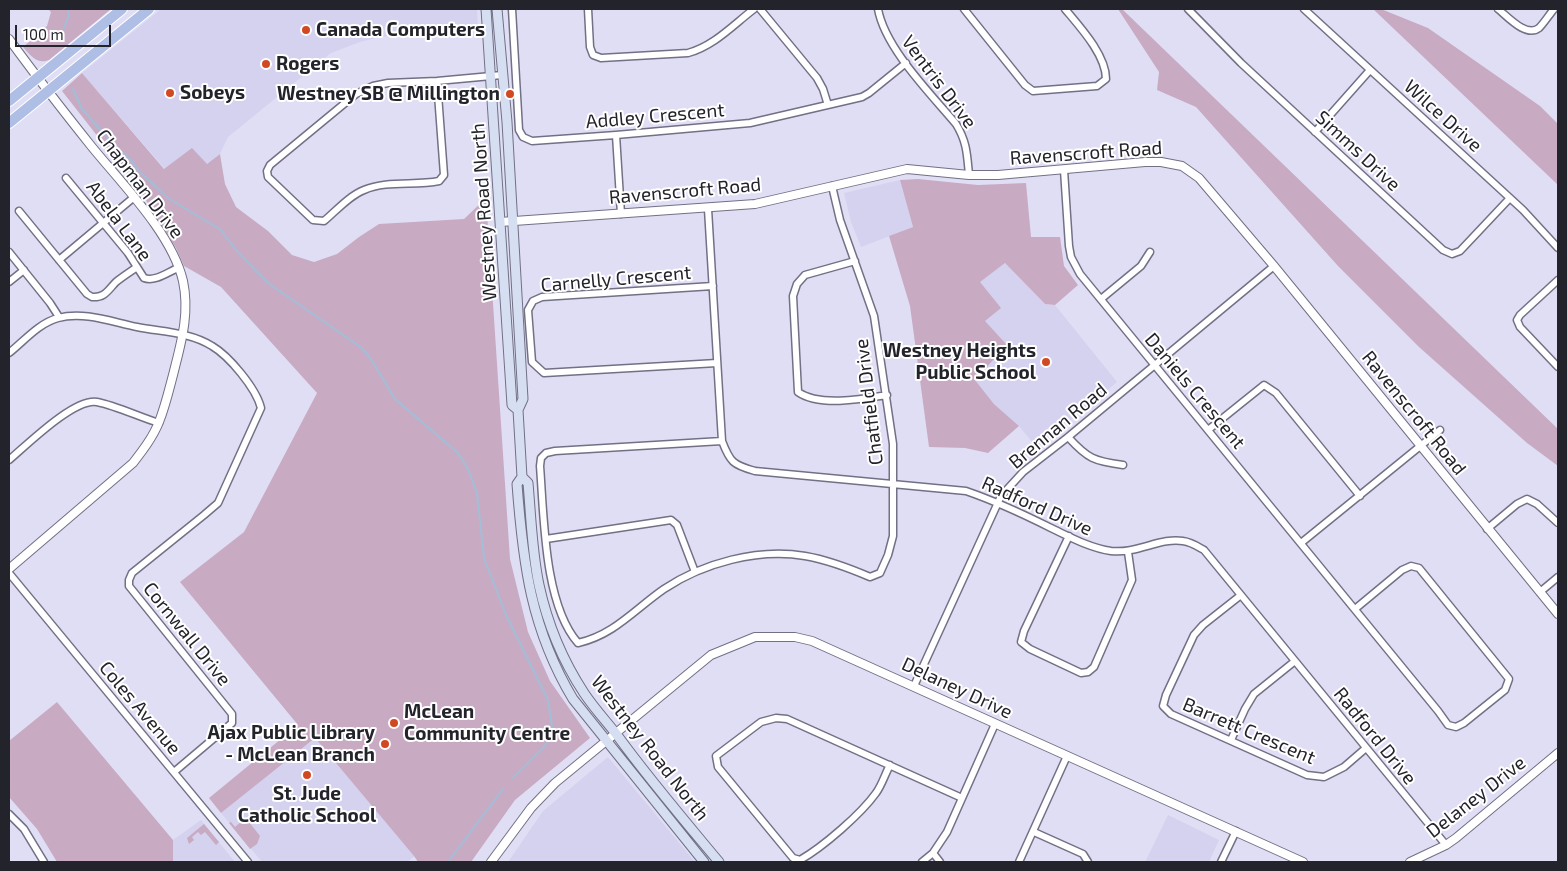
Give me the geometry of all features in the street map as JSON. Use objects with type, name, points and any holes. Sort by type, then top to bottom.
[{"type":"main road","points":[[9,101],[122,9]]},
{"type":"main road","points":[[9,122],[149,9]]},
{"type":"main road","name":"Westney Road North","points":[[486,9],[512,405],[518,410]]},
{"type":"main road","name":"Westney Road North","points":[[498,9],[523,399],[518,410],[522,477],[517,484],[521,540],[538,625],[560,676],[573,699],[648,777],[718,862]]},
{"type":"main road","points":[[487,20],[498,19]]},
{"type":"main road","name":"Westney Road North","points":[[610,737],[704,862]]},
{"type":"street","name":"Addley Crescent","points":[[512,9],[519,130],[524,138],[532,141],[750,123],[862,97],[870,93],[906,63]]},
{"type":"street","points":[[588,9],[590,47],[593,55],[601,58],[688,53],[698,50],[711,44],[754,9]]},
{"type":"street","points":[[760,9],[817,78],[828,105]]},
{"type":"street","name":"Ventris Drive","points":[[878,9],[886,36],[956,124],[966,145],[969,174]]},
{"type":"street","points":[[964,9],[1025,85],[1033,91],[1097,86],[1106,80],[1104,65],[1084,31],[1065,9]]},
{"type":"street","name":"Simms Drive","points":[[1188,9],[1241,63],[1314,132],[1443,250],[1452,254],[1460,251],[1510,198]]},
{"type":"street","name":"Wilce Drive","points":[[1304,9],[1510,198],[1558,248]]},
{"type":"street","points":[[1498,9],[1521,28],[1529,31],[1538,29],[1554,9]]},
{"type":"street","name":"Chapman Drive","points":[[9,40],[47,91],[161,233],[172,251],[182,279],[186,304],[183,336],[159,423],[148,444],[133,463],[9,569]]},
{"type":"street","points":[[1314,132],[1370,70]]},
{"type":"street","points":[[437,81],[444,175],[439,182],[380,185],[364,190],[350,198],[324,221],[313,220],[268,177],[267,171],[270,165],[356,94],[373,86],[388,83],[502,75]]},
{"type":"street","points":[[616,135],[621,214]]},
{"type":"street","name":"Ravenscroft Road","points":[[500,222],[708,209],[755,204],[901,169],[998,175],[1161,162],[1182,166],[1198,178],[1274,266],[1558,614]]},
{"type":"street","name":"Daniels Crescent","points":[[1064,170],[1069,246],[1080,274],[1448,724],[1456,727],[1464,723],[1505,690],[1508,679],[1419,568],[1411,566],[1402,570],[1354,609]]},
{"type":"street","name":"Abela Lane","points":[[66,178],[128,253],[141,275],[148,280],[154,279],[178,268]]},
{"type":"street","name":"Chatfield Drive","points":[[722,441],[546,453],[541,458],[546,539],[554,594],[570,634],[578,643],[617,627],[664,589],[695,572],[735,559],[785,554],[836,563],[870,577],[880,572],[893,536],[893,444],[874,316],[840,220],[832,186]]},
{"type":"street","points":[[59,260],[133,198]]},
{"type":"street","name":"Radford Drive","points":[[708,209],[722,441],[728,458],[738,466],[755,471],[966,491],[1092,546],[1111,551],[1128,552],[1162,542],[1181,540],[1192,543],[1204,550],[1446,845]]},
{"type":"street","points":[[19,211],[87,294],[92,297],[102,296],[116,282],[137,267]]},
{"type":"street","points":[[9,252],[59,317]]},
{"type":"street","points":[[1101,299],[1141,266],[1150,252]]},
{"type":"street","points":[[855,261],[805,275],[797,284],[793,296],[798,392],[806,398],[847,401],[886,395]]},
{"type":"street","name":"Brennan Road","points":[[914,686],[997,504],[1022,472],[1068,437],[1274,266]]},
{"type":"street","points":[[9,282],[24,270]]},
{"type":"street","points":[[1558,280],[1517,320],[1520,327],[1558,367]]},
{"type":"street","name":"Carnelly Crescent","points":[[713,286],[542,297],[533,301],[528,310],[532,362],[544,373],[717,363]]},
{"type":"street","points":[[10,349],[46,322],[59,317],[73,315],[88,316],[174,332],[183,336]]},
{"type":"street","name":"Cornwall Drive","points":[[174,772],[232,723],[232,714],[129,586],[129,580],[132,573],[218,502],[261,408],[256,393],[226,357],[211,345],[183,336]]},
{"type":"street","points":[[1208,430],[1264,385],[1276,393],[1360,496]]},
{"type":"street","points":[[9,460],[66,412],[80,404],[96,401],[159,423]]},
{"type":"street","points":[[1301,543],[1440,430]]},
{"type":"street","points":[[1068,437],[1078,450],[1093,460],[1123,465]]},
{"type":"street","points":[[1487,529],[1526,498],[1537,504],[1558,523]]},
{"type":"street","points":[[546,539],[671,520],[677,526],[695,572]]},
{"type":"street","points":[[1069,536],[1021,642],[1030,649],[1081,673],[1088,672],[1094,667],[1132,580],[1128,552]]},
{"type":"street","name":"Coles Avenue","points":[[9,573],[248,862]]},
{"type":"street","points":[[1540,592],[1558,577]]},
{"type":"street","name":"Barrett Crescent","points":[[1240,595],[1203,625],[1194,635],[1166,695],[1164,706],[1171,714],[1307,775],[1324,777],[1344,767],[1366,748]]},
{"type":"street","name":"Delaney Drive","points":[[491,862],[536,801],[555,783],[711,655],[755,638],[795,637],[812,641],[914,686],[1303,862]]},
{"type":"street","points":[[1232,740],[1245,709],[1254,694],[1294,661]]},
{"type":"street","points":[[890,765],[877,792],[863,809],[800,860],[793,858],[718,767],[716,756],[761,722],[776,718],[787,719],[890,765],[962,798]]},
{"type":"street","points":[[922,862],[933,853],[948,832],[995,724]]},
{"type":"street","name":"Delaney Drive","points":[[1410,862],[1446,845],[1558,753]]},
{"type":"street","points":[[1020,862],[1067,756]]},
{"type":"street","points":[[9,814],[24,829],[44,862]]},
{"type":"street","points":[[1221,862],[1236,831]]},
{"type":"street","points":[[1034,832],[1083,854],[1088,862]]},
{"type":"street","points":[[933,853],[940,862]]},
{"type":"shaded area","points":[[48,9],[111,9],[49,60],[41,61],[34,58],[23,47],[47,26],[51,12]]},
{"type":"shaded area","points":[[161,9],[477,9],[478,29],[380,37],[331,53],[228,137],[220,154],[207,164],[165,169],[82,73]]},
{"type":"shaded area","points":[[1118,9],[1122,9],[1558,429],[1558,466],[1527,443],[1419,347],[1338,266],[1196,107],[1157,90],[1159,72]]},
{"type":"shaded area","points":[[1373,9],[1381,9],[1428,28],[1540,106],[1558,124],[1558,185]]},
{"type":"shaded area","points":[[82,73],[164,169],[192,148],[207,164],[220,154],[225,184],[236,207],[268,231],[292,255],[314,262],[337,254],[379,224],[464,219],[486,198],[510,559],[528,632],[550,681],[590,738],[515,800],[471,862],[418,862],[315,738],[221,813],[209,798],[298,725],[180,582],[244,532],[317,393],[221,287],[184,266],[176,248],[139,189],[62,91]]},
{"type":"shaded area","points":[[918,179],[978,185],[1026,183],[1031,237],[1060,237],[1064,266],[1078,285],[1055,305],[1045,304],[1005,263],[980,282],[1001,308],[985,321],[1007,345],[975,380],[994,404],[1019,426],[988,453],[965,448],[929,447],[910,306],[889,236],[913,227],[900,180]]},
{"type":"shaded area","points":[[900,180],[913,227],[861,247],[851,222],[844,193]]},
{"type":"shaded area","name":"Westney Heights Public School","points":[[1005,263],[1045,304],[1055,305],[1117,382],[1037,448],[1019,426],[994,404],[975,380],[1007,345],[984,321],[979,282]]},
{"type":"shaded area","points":[[57,702],[173,840],[173,862],[57,862],[37,829],[9,797],[9,741]]},
{"type":"shaded area","name":"St. Jude Catholic School","points":[[315,738],[415,856],[407,862],[262,862],[221,813]]},
{"type":"shaded area","points":[[608,757],[695,862],[508,862],[543,811]]},
{"type":"shaded area","points":[[1168,815],[1219,840],[1209,862],[1145,862]]},
{"type":"shaded area","points":[[201,820],[235,862],[173,862],[173,840]]},
{"type":"shaded area","points":[[243,820],[249,822],[260,836],[257,844],[250,849],[229,823],[231,822],[235,827]]},
{"type":"shaded area","points":[[204,824],[219,842],[216,845],[205,832],[201,835],[198,832],[192,837],[194,840],[189,844],[187,838]]},
{"type":"waterway","points":[[64,28],[69,15],[68,9]]},
{"type":"waterway","points":[[73,89],[82,109],[113,144],[132,161],[137,169],[168,198],[221,230],[236,250],[268,283],[362,348],[371,359],[395,399],[458,453],[468,469],[477,493],[484,558],[506,615],[548,700],[552,726],[545,746],[513,778]]},
{"type":"waterway","points":[[448,862],[503,789]]},
{"type":"place","name":"Canada Computers","points":[[306,30]]},
{"type":"place","name":"Rogers","points":[[266,64]]},
{"type":"place","name":"Sobeys","points":[[170,93]]},
{"type":"place","name":"Westney SB @ Millington","points":[[510,94]]},
{"type":"place","name":"Westney Heights Public School","points":[[1046,362]]},
{"type":"place","name":"McLean Community Centre","points":[[394,723]]},
{"type":"place","name":"Ajax Public Library - McLean Branch","points":[[385,744]]},
{"type":"place","name":"St. Jude Catholic School","points":[[307,775]]}]
